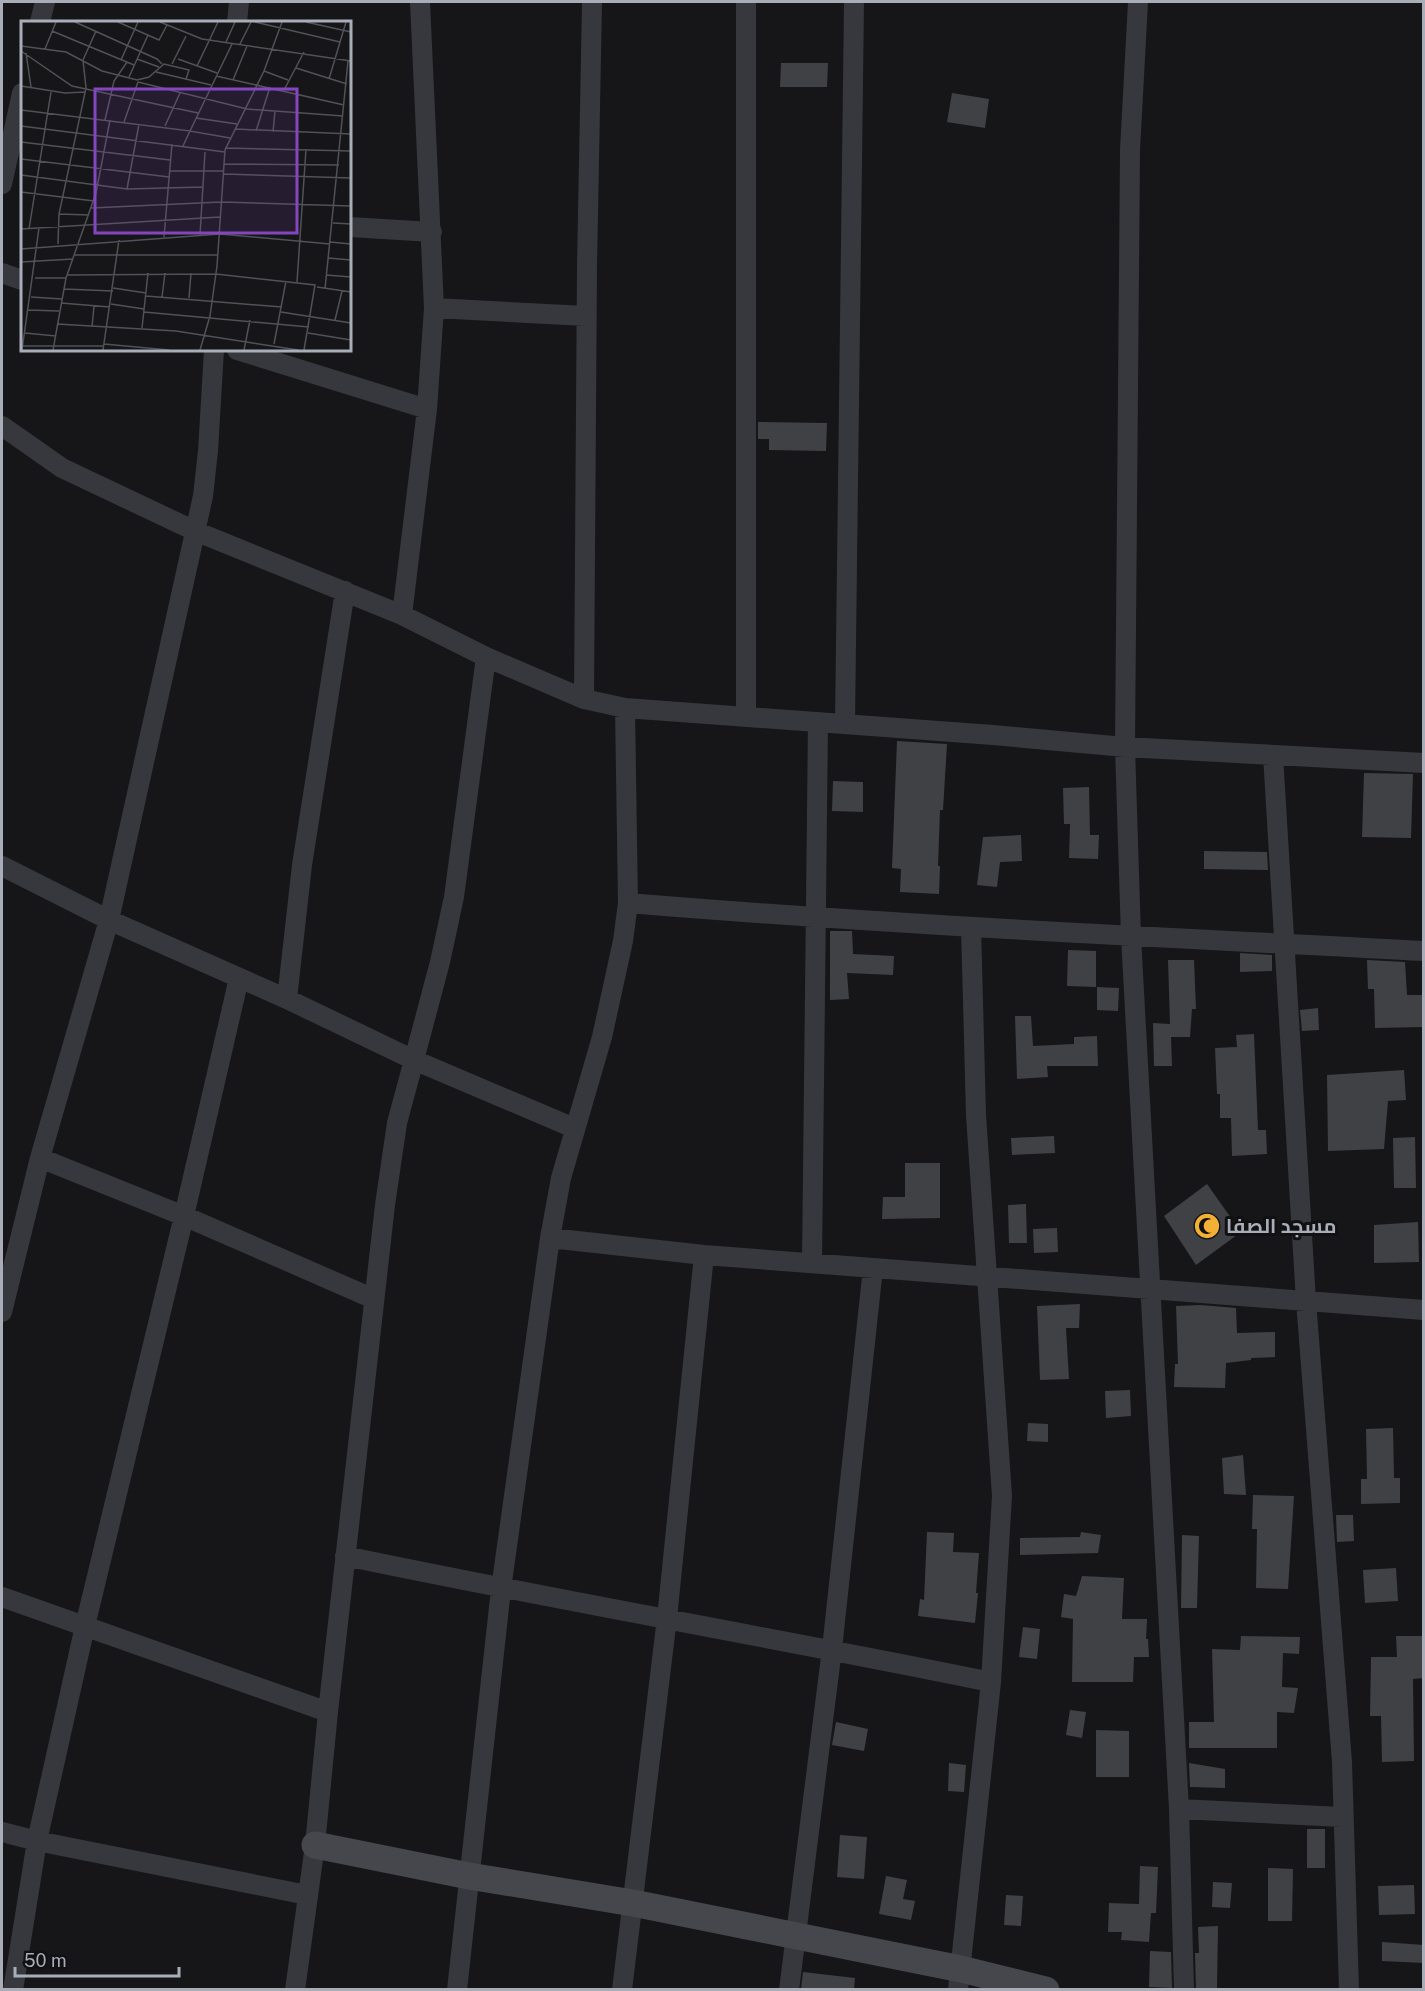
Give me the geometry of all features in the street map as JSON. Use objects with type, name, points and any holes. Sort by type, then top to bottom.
[{"type":"street","points":[[40,21],[45,2]]},
{"type":"street","points":[[237,21],[239,2]]},
{"type":"street","points":[[402,615],[427,409],[434,308],[420,2]]},
{"type":"street","points":[[584,699],[586,316],[592,2]]},
{"type":"street","points":[[746,2],[746,716]]},
{"type":"street","points":[[845,724],[854,2]]},
{"type":"street","points":[[1138,2],[1130,150],[1125,747],[1131,937],[1179,1809],[1184,1989]]},
{"type":"street","points":[[2,184],[8,120],[21,95]]},
{"type":"street","points":[[351,227],[432,232]]},
{"type":"street","points":[[2,273],[21,280]]},
{"type":"street","points":[[434,308],[586,316]]},
{"type":"street","points":[[2,1312],[40,1158],[109,920],[195,531],[208,451],[214,351]]},
{"type":"street","points":[[240,351],[427,409]]},
{"type":"street","points":[[2,426],[62,468],[195,531],[402,615],[486,657],[584,699],[625,708],[1125,747],[1424,763]]},
{"type":"street","points":[[287,999],[305,843],[345,591]]},
{"type":"street","points":[[295,1989],[315,1845],[374,1299],[397,1123],[440,962],[454,897],[486,657]]},
{"type":"street","points":[[457,1989],[501,1589],[550,1238],[561,1178],[602,1037],[623,941],[628,903],[625,708]]},
{"type":"street","points":[[812,1263],[818,722]]},
{"type":"street","points":[[1273,755],[1306,1301],[1342,1762],[1349,1989]]},
{"type":"street","points":[[2,866],[109,920],[287,999],[414,1060],[574,1128]]},
{"type":"street","points":[[628,903],[815,918],[1131,937],[1424,951]]},
{"type":"street","points":[[959,1979],[991,1682],[1002,1496],[976,1115],[971,927]]},
{"type":"street","points":[[13,1989],[37,1841],[85,1626],[239,978]]},
{"type":"street","points":[[40,1158],[184,1216],[374,1299]]},
{"type":"street","points":[[550,1238],[704,1255],[1424,1310]]},
{"type":"street","points":[[622,1989],[667,1618],[704,1255]]},
{"type":"street","points":[[789,1989],[832,1649],[873,1268]]},
{"type":"street","points":[[345,1556],[501,1589],[832,1649],[991,1682]]},
{"type":"street","points":[[2,1597],[328,1712]]},
{"type":"street","points":[[1179,1809],[1342,1817]]},
{"type":"street","points":[[2,1832],[307,1895]]},
{"type":"street","points":[[315,1845],[469,1876],[633,1903],[795,1935],[959,1979],[1046,1989]]},
{"type":"building","points":[[781,63],[828,63],[827,87],[780,87]]},
{"type":"building","points":[[952,93],[989,99],[985,128],[947,122]]},
{"type":"building","points":[[758,422],[827,423],[826,451],[769,450],[769,439],[758,439]]},
{"type":"building","points":[[897,741],[947,744],[943,810],[940,810],[939,894],[900,892],[901,869],[892,868]]},
{"type":"building","points":[[1364,773],[1413,774],[1411,838],[1362,837]]},
{"type":"building","points":[[833,781],[863,782],[863,812],[832,811]]},
{"type":"building","points":[[1089,787],[1090,835],[1099,835],[1098,859],[1069,858],[1070,824],[1064,824],[1063,788]]},
{"type":"building","points":[[1021,835],[1022,861],[1000,862],[997,887],[977,885],[983,837]]},
{"type":"building","points":[[1204,851],[1267,852],[1268,870],[1204,869]]},
{"type":"building","points":[[830,931],[852,931],[853,954],[894,956],[893,975],[847,973],[849,999],[830,1000]]},
{"type":"building","points":[[1068,950],[1096,951],[1096,987],[1067,986]]},
{"type":"building","points":[[1240,953],[1272,955],[1272,971],[1240,972]]},
{"type":"building","points":[[1168,960],[1194,960],[1196,1009],[1192,1009],[1190,1037],[1171,1037],[1172,1066],[1154,1066],[1153,1023],[1170,1024]]},
{"type":"building","points":[[1367,960],[1405,962],[1407,995],[1424,995],[1424,1027],[1375,1028],[1374,989],[1368,989]]},
{"type":"building","points":[[1097,987],[1119,988],[1118,1011],[1097,1010]]},
{"type":"building","points":[[1318,1008],[1319,1030],[1302,1031],[1300,1010]]},
{"type":"building","points":[[1015,1016],[1031,1016],[1033,1046],[1074,1044],[1074,1037],[1097,1036],[1098,1066],[1047,1066],[1048,1077],[1017,1079]]},
{"type":"building","points":[[1254,1034],[1258,1130],[1266,1130],[1267,1154],[1232,1156],[1231,1118],[1220,1118],[1215,1048],[1237,1047],[1236,1035]]},
{"type":"building","points":[[1404,1070],[1406,1100],[1388,1101],[1384,1149],[1328,1151],[1327,1075]]},
{"type":"building","points":[[1054,1136],[1055,1153],[1012,1155],[1011,1138]]},
{"type":"building","points":[[1415,1137],[1416,1188],[1394,1188],[1393,1138]]},
{"type":"building","points":[[905,1163],[940,1163],[940,1218],[882,1219],[883,1197],[905,1197]]},
{"type":"building","points":[[1207,1184],[1241,1232],[1196,1265],[1164,1216]]},
{"type":"building","points":[[1026,1204],[1027,1243],[1009,1243],[1008,1205]]},
{"type":"building","points":[[1418,1222],[1419,1262],[1374,1263],[1374,1225]]},
{"type":"building","points":[[1057,1228],[1058,1252],[1034,1253],[1033,1229]]},
{"type":"building","points":[[1080,1304],[1079,1328],[1066,1328],[1069,1379],[1040,1380],[1037,1306]]},
{"type":"building","points":[[1201,1305],[1236,1308],[1237,1333],[1275,1332],[1275,1357],[1251,1358],[1251,1360],[1226,1363],[1225,1388],[1174,1387],[1175,1364],[1178,1364],[1176,1306]]},
{"type":"building","points":[[1130,1390],[1131,1416],[1106,1418],[1105,1391]]},
{"type":"building","points":[[1028,1423],[1048,1424],[1048,1442],[1027,1441]]},
{"type":"building","points":[[1393,1428],[1394,1478],[1400,1478],[1400,1503],[1361,1504],[1361,1479],[1367,1479],[1366,1429]]},
{"type":"building","points":[[1243,1455],[1246,1495],[1224,1494],[1222,1458]]},
{"type":"building","points":[[1253,1495],[1294,1496],[1288,1589],[1256,1588],[1257,1529],[1252,1529]]},
{"type":"building","points":[[1336,1515],[1353,1515],[1354,1541],[1337,1542]]},
{"type":"building","points":[[927,1532],[954,1533],[953,1552],[979,1553],[975,1623],[918,1616],[920,1599],[924,1600]]},
{"type":"building","points":[[1081,1532],[1101,1535],[1098,1553],[1020,1555],[1020,1538],[1080,1537]]},
{"type":"building","points":[[1182,1535],[1199,1536],[1197,1608],[1181,1608]]},
{"type":"building","points":[[1396,1568],[1398,1601],[1365,1603],[1363,1570]]},
{"type":"building","points":[[1082,1576],[1124,1578],[1122,1619],[1147,1619],[1146,1639],[1148,1639],[1149,1657],[1134,1657],[1133,1682],[1072,1682],[1073,1619],[1061,1617],[1064,1594],[1076,1596]]},
{"type":"building","points":[[1023,1627],[1040,1629],[1037,1659],[1019,1657]]},
{"type":"building","points":[[1241,1636],[1300,1637],[1299,1654],[1283,1653],[1282,1687],[1298,1688],[1294,1713],[1277,1712],[1277,1748],[1189,1748],[1189,1722],[1214,1722],[1212,1649],[1240,1650]]},
{"type":"building","points":[[1396,1636],[1424,1636],[1424,1678],[1413,1679],[1414,1761],[1382,1762],[1381,1716],[1370,1716],[1371,1657],[1397,1657]]},
{"type":"building","points":[[1070,1710],[1086,1712],[1082,1738],[1066,1735]]},
{"type":"building","points":[[836,1722],[868,1729],[864,1751],[832,1745]]},
{"type":"building","points":[[1096,1730],[1129,1731],[1129,1777],[1096,1777]]},
{"type":"building","points":[[949,1763],[966,1765],[964,1792],[948,1791]]},
{"type":"building","points":[[1189,1763],[1225,1769],[1225,1788],[1190,1787]]},
{"type":"building","points":[[1307,1829],[1325,1829],[1325,1868],[1307,1868]]},
{"type":"building","points":[[840,1835],[867,1837],[864,1879],[837,1877]]},
{"type":"building","points":[[1140,1866],[1158,1867],[1156,1913],[1151,1913],[1149,1942],[1121,1940],[1122,1932],[1108,1932],[1109,1903],[1139,1904]]},
{"type":"building","points":[[1268,1868],[1293,1869],[1292,1921],[1268,1921]]},
{"type":"building","points":[[886,1876],[907,1880],[903,1899],[915,1901],[911,1920],[879,1914]]},
{"type":"building","points":[[1213,1882],[1232,1883],[1230,1908],[1212,1907]]},
{"type":"building","points":[[1414,1885],[1415,1914],[1379,1915],[1378,1886]]},
{"type":"building","points":[[1006,1895],[1023,1896],[1021,1926],[1004,1925]]},
{"type":"building","points":[[1218,1926],[1217,1989],[1196,1989],[1195,1953],[1199,1953],[1198,1927]]},
{"type":"building","points":[[1382,1942],[1424,1945],[1424,1963],[1382,1961]]},
{"type":"building","points":[[1150,1951],[1171,1952],[1172,1988],[1149,1987]]},
{"type":"building","points":[[803,1972],[855,1978],[854,1989],[801,1989]]},
{"type":"place","name":"مسجد الصفا","points":[[1207,1226]]}]
